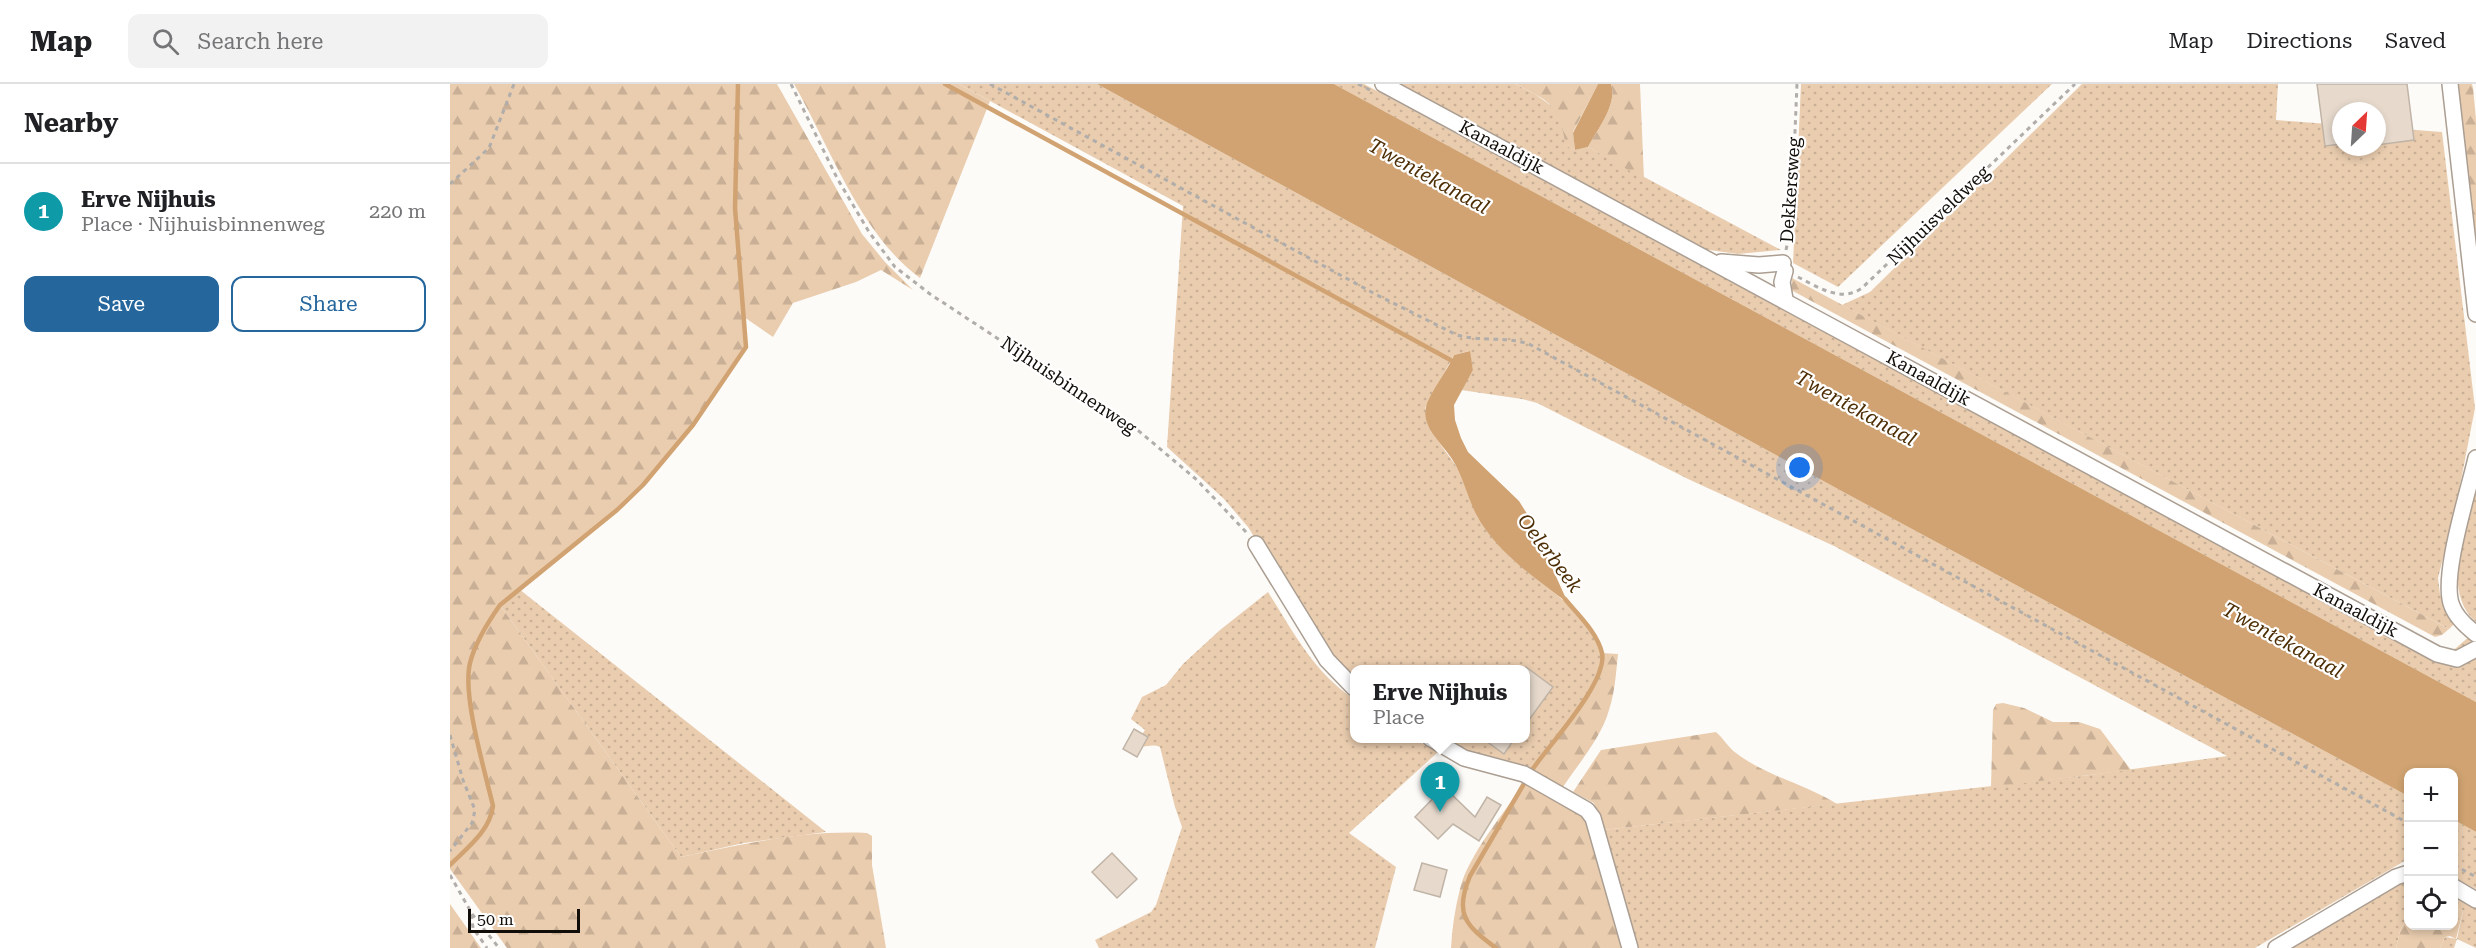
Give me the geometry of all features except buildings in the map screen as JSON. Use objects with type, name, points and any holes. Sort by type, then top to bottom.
[{"type":"street","name":"Kanaaldijk","points":[[1383,84],[1785,299],[2438,654],[2457,659],[2476,649]]},
{"type":"street","points":[[2450,84],[2476,314]]},
{"type":"street","name":"Dekkersweg","points":[[1715,262],[1784,267]]},
{"type":"street","points":[[1784,267],[1782,282],[1785,299]]},
{"type":"street","points":[[2476,458],[2449,581],[2451,605],[2476,634]]},
{"type":"street","points":[[1256,544],[1327,660],[1350,684]]},
{"type":"street","points":[[1438,743],[1464,758],[1524,774],[1587,810],[1593,818],[1630,948]]},
{"type":"street","points":[[2276,948],[2396,877],[2404,875]]},
{"type":"street","points":[[2458,889],[2476,900]]},
{"type":"path","points":[[450,184],[489,148],[514,84]]},
{"type":"path","name":"Nijhuisbinnenweg","points":[[791,84],[837,178],[869,232],[895,267],[930,294],[1149,439],[1197,480],[1256,544]]},
{"type":"path","points":[[990,84],[1377,295],[1457,335],[1470,339],[1514,339],[1529,344],[2407,822]]},
{"type":"path","name":"Dekkersweg","points":[[1784,267],[1791,226],[1797,84]]},
{"type":"path","name":"Nijhuisveldweg","points":[[1784,267],[1836,294],[1856,292],[2075,84]]},
{"type":"path","points":[[450,735],[463,780],[475,810],[472,823],[450,851]]},
{"type":"path","points":[[2458,867],[2476,877]]},
{"type":"path","points":[[451,875],[471,912],[499,948]]},
{"type":"path","points":[[471,912],[473,928],[487,948]]},
{"type":"green space","points":[[450,84],[777,84],[862,234],[885,262],[913,290],[881,270],[856,282],[793,303],[773,337],[744,317],[746,347],[736,364],[693,425],[643,485],[617,510],[500,605],[681,857],[797,836],[867,833],[872,836],[872,865],[886,948],[507,948],[450,869]]},
{"type":"green space","points":[[794,84],[959,84],[990,101],[920,278],[899,260],[863,214]]},
{"type":"green space","points":[[959,84],[1097,84],[1847,494],[2404,794],[2404,861],[2255,948],[1635,948],[1603,830],[2090,775],[2227,756],[1834,546],[1688,479],[1537,403],[1461,390],[1473,370],[1469,351],[1454,355],[1425,408],[1432,431],[1459,471],[1480,515],[1499,545],[1581,618],[1593,633],[1601,649],[1602,664],[1599,675],[1583,703],[1532,770],[1475,754],[1451,743],[1530,743],[1530,665],[1350,665],[1350,678],[1327,653],[1248,527],[1224,499],[1167,447],[1183,206]]},
{"type":"green space","points":[[1334,84],[1364,84],[1784,310],[1805,317],[2445,654],[2471,635],[2476,638],[2476,702]]},
{"type":"green space","points":[[1400,84],[1515,84],[1535,94],[1557,110],[1562,120],[1567,146],[1575,150],[1588,147],[1781,250],[1738,254],[1702,249]]},
{"type":"green space","points":[[1515,84],[1598,84],[1573,132],[1575,150],[1566,146],[1557,113],[1552,106]]},
{"type":"green space","points":[[1611,84],[1640,84],[1644,179],[1588,147],[1612,100]]},
{"type":"green space","points":[[1801,84],[2052,84],[1838,287],[1793,263]]},
{"type":"green space","points":[[2082,84],[2278,84],[2276,120],[2332,124],[2332,156],[2386,156],[2386,128],[2442,132],[2475,408],[2455,511],[2438,578],[2440,594],[2454,624],[2449,629],[1842,305],[1870,292]]},
{"type":"green space","points":[[2455,84],[2472,84],[2473,88],[2476,119],[2476,261]]},
{"type":"green space","points":[[1792,278],[2449,629],[2435,637],[1791,290]]},
{"type":"green space","points":[[2476,478],[2476,622],[2465,609],[2459,592],[2457,573],[2462,533]]},
{"type":"green space","points":[[519,589],[826,832],[744,843],[681,857],[500,605]]},
{"type":"green space","points":[[1268,592],[1315,663],[1350,696],[1350,743],[1421,743],[1438,752],[1349,833],[1396,867],[1375,948],[1099,948],[1095,940],[1151,912],[1156,905],[1182,827],[1160,747],[1134,746],[1145,730],[1131,719],[1142,697],[1166,685],[1183,664],[1220,630]]},
{"type":"green space","points":[[1602,653],[1618,654],[1611,703],[1595,740],[1563,787],[1532,770],[1586,699],[1600,668]]},
{"type":"green space","points":[[2003,703],[2024,708],[2053,722],[2079,722],[2100,729],[2131,770],[1991,787],[1993,710],[1996,704]]},
{"type":"green space","points":[[1716,732],[1733,751],[1748,761],[1837,804],[1603,830],[1594,803],[1573,792],[1601,750]]},
{"type":"green space","points":[[1525,782],[1581,812],[1624,948],[1451,948],[1455,911],[1464,876],[1488,834]]},
{"type":"green space","points":[[2458,822],[2476,832],[2476,889],[2458,880]]},
{"type":"green space","points":[[2404,882],[2404,923],[2396,948],[2284,948],[2380,891]]},
{"type":"green space","points":[[2458,895],[2476,904],[2476,948],[2457,939],[2463,911],[2458,909]]},
{"type":"green space","points":[[450,904],[481,948],[450,948]]},
{"type":"green space","points":[[2458,909],[2463,911],[2456,939],[2450,936],[2445,937],[2440,948],[2396,948],[2404,923],[2404,930],[2458,930]]},
{"type":"green space","points":[[2445,937],[2457,939],[2454,948],[2440,948]]},
{"type":"water","name":"Twentekanaal","points":[[1097,84],[1334,84],[2476,702],[2476,832],[2458,822],[2458,768],[2404,768],[2404,794],[1847,494]]},
{"type":"water","points":[[1598,84],[1611,84],[1612,100],[1588,147],[1575,150],[1573,133]]},
{"type":"water","points":[[1470,351],[1473,370],[1454,405],[1455,420],[1461,438],[1468,452],[1519,501],[1529,517],[1568,603],[1517,563],[1484,528],[1456,466],[1427,421],[1425,414],[1428,402],[1454,355]]},
{"type":"waterway","points":[[450,865],[483,831],[493,806],[469,694],[470,663],[479,640],[500,605],[617,510],[643,485],[693,425],[746,347],[735,208],[738,84]]},
{"type":"waterway","points":[[945,84],[1456,363]]},
{"type":"waterway","name":"Oelerbeek","points":[[1532,770],[1576,713],[1596,680],[1601,665],[1600,645],[1565,599]]},
{"type":"waterway","name":"Oelerbeek","points":[[1496,948],[1465,918],[1463,900],[1470,876],[1525,782]]},
{"type":"place","name":"Erve Nijhuis","points":[[1440,812]]}]
